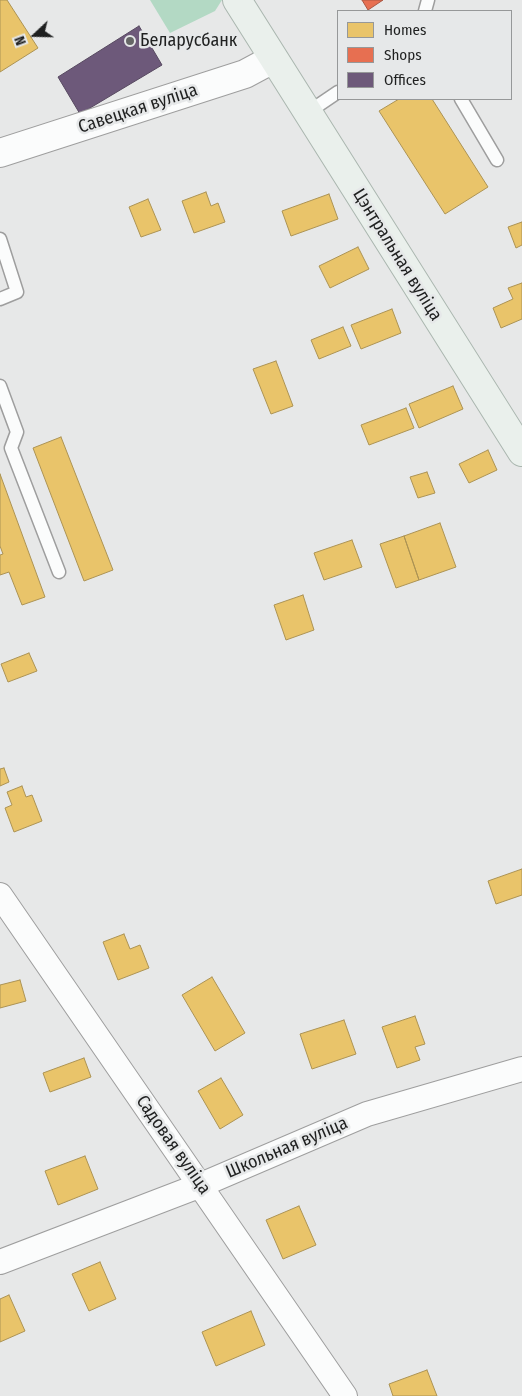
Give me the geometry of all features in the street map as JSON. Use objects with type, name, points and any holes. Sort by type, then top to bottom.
[{"type":"main road","name":"Цэнтральная вуліца","points":[[237,0],[522,452]]},
{"type":"street","name":"Савецкая вуліца","points":[[0,153],[245,74],[273,59]]},
{"type":"street","name":"Садовая вуліца","points":[[0,895],[345,1396]]},
{"type":"street","name":"Школьная вуліца","points":[[0,1262],[201,1185],[367,1114],[522,1069]]},
{"type":"lane","points":[[307,113],[337,93]]},
{"type":"lane","points":[[462,100],[497,160]]},
{"type":"lane","points":[[0,239],[17,292],[0,299]]},
{"type":"lane","points":[[0,386],[17,432],[11,448],[59,572]]},
{"type":"green space","points":[[150,0],[222,0],[215,11],[170,33]]},
{"type":"building: Homes","points":[[0,0],[7,0],[38,48],[0,72]]},
{"type":"building: Homes","points":[[397,100],[433,100],[488,187],[445,214],[379,111]]},
{"type":"building: Homes","points":[[206,192],[211,206],[218,203],[225,222],[194,233],[182,201]]},
{"type":"building: Homes","points":[[329,194],[338,219],[291,236],[282,211]]},
{"type":"building: Homes","points":[[148,199],[161,230],[141,237],[129,207]]},
{"type":"building: Homes","points":[[522,222],[522,245],[516,248],[508,227]]},
{"type":"building: Homes","points":[[358,247],[369,269],[330,288],[319,266]]},
{"type":"building: Homes","points":[[522,283],[522,319],[501,328],[493,308],[513,299],[508,288]]},
{"type":"building: Homes","points":[[392,309],[401,333],[361,349],[351,325]]},
{"type":"building: Homes","points":[[343,327],[351,346],[319,359],[311,340]]},
{"type":"building: Homes","points":[[276,361],[293,406],[271,414],[253,369]]},
{"type":"building: Homes","points":[[453,386],[463,409],[419,428],[409,404]]},
{"type":"building: Homes","points":[[406,408],[414,428],[369,445],[361,425]]},
{"type":"building: Homes","points":[[61,437],[113,570],[84,581],[33,448]]},
{"type":"building: Homes","points":[[488,450],[497,470],[469,483],[459,464]]},
{"type":"building: Homes","points":[[427,472],[435,493],[418,498],[410,477]]},
{"type":"building: Homes","points":[[0,474],[45,597],[22,605],[9,572],[0,575],[0,555],[3,554],[0,546]]},
{"type":"building: Homes","points":[[440,523],[456,567],[419,580],[404,536]]},
{"type":"building: Homes","points":[[404,536],[419,580],[396,588],[380,544]]},
{"type":"building: Homes","points":[[352,540],[362,567],[324,580],[314,553]]},
{"type":"building: Homes","points":[[303,595],[314,630],[286,640],[274,605]]},
{"type":"building: Homes","points":[[29,653],[37,671],[8,682],[1,664]]},
{"type":"building: Homes","points":[[4,768],[9,782],[0,786],[0,769]]},
{"type":"building: Homes","points":[[22,786],[26,797],[32,795],[42,821],[14,832],[5,808],[12,805],[7,792]]},
{"type":"building: Homes","points":[[522,869],[522,895],[496,904],[488,881]]},
{"type":"building: Homes","points":[[124,934],[130,949],[140,945],[149,968],[118,980],[103,942]]},
{"type":"building: Homes","points":[[212,977],[245,1033],[215,1051],[182,995]]},
{"type":"building: Homes","points":[[20,980],[26,1001],[0,1008],[0,985]]},
{"type":"building: Homes","points":[[415,1016],[425,1044],[415,1047],[420,1060],[397,1068],[382,1027]]},
{"type":"building: Homes","points":[[344,1020],[356,1054],[312,1069],[300,1034]]},
{"type":"building: Homes","points":[[84,1058],[91,1077],[50,1092],[43,1073]]},
{"type":"building: Homes","points":[[221,1078],[243,1115],[220,1129],[198,1091]]},
{"type":"building: Homes","points":[[85,1156],[98,1189],[58,1205],[45,1171]]},
{"type":"building: Homes","points":[[299,1206],[316,1245],[283,1259],[266,1220]]},
{"type":"building: Homes","points":[[100,1262],[116,1299],[89,1311],[72,1274]]},
{"type":"building: Homes","points":[[9,1295],[25,1331],[0,1342],[0,1299]]},
{"type":"building: Homes","points":[[251,1311],[265,1345],[216,1366],[202,1332]]},
{"type":"building: Homes","points":[[427,1370],[437,1396],[393,1396],[389,1384]]},
{"type":"building: Shops","points":[[362,0],[383,0],[368,10]]},
{"type":"building: Offices","points":[[139,26],[162,65],[80,114],[58,77]]},
{"type":"place","name":"Беларусбанк","points":[[130,41]]}]
